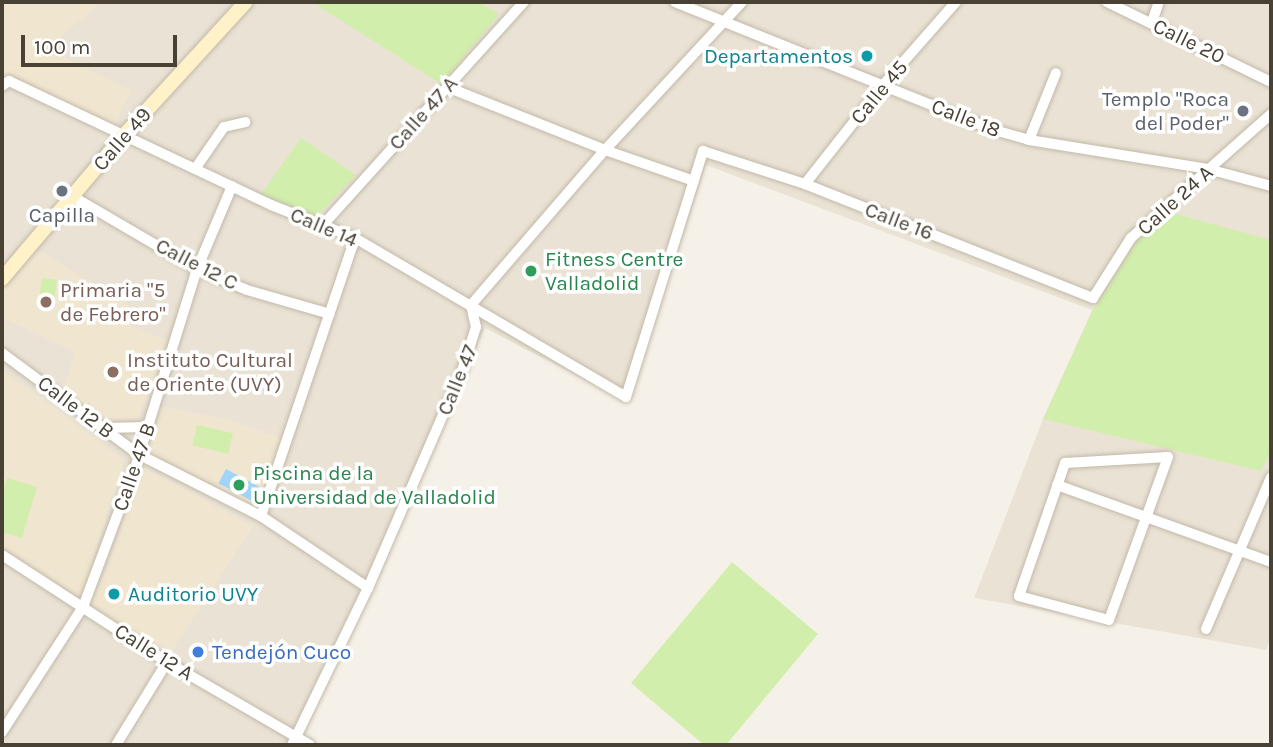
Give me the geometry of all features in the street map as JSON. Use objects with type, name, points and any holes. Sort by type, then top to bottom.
[{"type":"street","name":"Calle 49","points":[[3,276],[124,135],[246,2]]},
{"type":"street","name":"Calle 47 A","points":[[323,225],[524,2]]},
{"type":"street","name":"Calle 18","points":[[675,2],[991,129],[1029,140],[1208,169],[1271,186]]},
{"type":"street","points":[[471,305],[605,150],[742,2]]},
{"type":"street","name":"Calle 45","points":[[805,184],[883,85],[956,2]]},
{"type":"street","name":"Calle 20","points":[[1107,2],[1271,82]]},
{"type":"street","points":[[1152,22],[1159,2]]},
{"type":"street","points":[[1029,140],[1056,74]]},
{"type":"street","name":"Calle 14","points":[[5,83],[232,186],[355,238],[626,397],[694,181]]},
{"type":"street","points":[[447,87],[605,150],[694,181]]},
{"type":"street","name":"Calle 24 A","points":[[1093,298],[1131,238],[1271,114]]},
{"type":"street","points":[[195,169],[224,127],[244,122]]},
{"type":"street","name":"Calle 16","points":[[694,181],[703,151],[805,184],[1093,298]]},
{"type":"street","name":"Calle 47 B","points":[[2,732],[83,607],[148,428],[197,269],[232,186]]},
{"type":"street","name":"Calle 12 C","points":[[72,196],[197,269],[247,290],[330,314]]},
{"type":"street","points":[[261,516],[355,238]]},
{"type":"street","name":"Calle 47","points":[[294,742],[368,588],[463,368],[476,327],[471,305]]},
{"type":"street","points":[[476,327],[481,311]]},
{"type":"street","name":"Calle 12 B","points":[[2,353],[138,454],[261,516],[368,588]]},
{"type":"street","points":[[104,428],[148,428]]},
{"type":"street","points":[[1168,457],[1147,516],[1109,620],[1019,596],[1065,463],[1168,457]]},
{"type":"street","points":[[1206,629],[1238,548],[1271,477]]},
{"type":"street","points":[[1056,485],[1271,562]]},
{"type":"street","name":"Calle 12 A","points":[[2,555],[294,742],[310,745]]},
{"type":"street","points":[[116,745],[167,662]]},
{"type":"shaded area","points":[[2,2],[1271,2],[1271,636],[1266,650],[974,598],[1043,419],[1092,310],[706,165],[628,402],[485,328],[302,736],[317,745],[2,745]]},
{"type":"shaded area","points":[[2,2],[101,2],[47,49],[131,91],[114,125],[6,78],[2,81]]},
{"type":"shaded area","points":[[35,248],[130,306],[124,323],[169,341],[135,426],[92,413],[95,405],[88,402],[80,407],[63,391],[75,352],[2,317],[2,287]]},
{"type":"shaded area","points":[[2,370],[124,460],[80,602],[2,551]]},
{"type":"shaded area","points":[[160,406],[228,420],[281,438],[256,510],[146,452]]},
{"type":"shaded area","points":[[141,466],[253,526],[166,660],[88,608],[109,563]]},
{"type":"green space","points":[[312,2],[479,2],[499,14],[441,84]]},
{"type":"green space","points":[[301,138],[356,175],[314,219],[261,194]]},
{"type":"green space","points":[[1169,212],[1271,240],[1271,451],[1261,471],[1043,419],[1093,310],[1140,236]]},
{"type":"green space","points":[[42,278],[57,280],[53,307],[38,305]]},
{"type":"green space","points":[[197,425],[233,433],[228,454],[192,445]]},
{"type":"green space","points":[[7,478],[37,487],[22,538],[2,532],[2,497]]},
{"type":"green space","points":[[732,562],[818,634],[726,745],[704,745],[631,683]]},
{"type":"water","name":"Piscina de la Universidad de Valladolid","points":[[226,469],[260,487],[252,501],[218,483]]},
{"type":"place","name":"Departamentos","points":[[867,56]]},
{"type":"place","name":"Templo \"Roca del Poder\"","points":[[1243,111]]},
{"type":"place","name":"Capilla","points":[[62,191]]},
{"type":"place","name":"Fitness Centre Valladolid","points":[[531,271]]},
{"type":"place","name":"Primaria \"5 de Febrero\"","points":[[46,302]]},
{"type":"place","name":"Instituto Cultural de Oriente (UVY)","points":[[113,372]]},
{"type":"place","name":"Piscina de la Universidad de Valladolid","points":[[239,485]]},
{"type":"place","name":"Auditorio UVY","points":[[114,594]]},
{"type":"place","name":"Tendejón Cuco","points":[[198,652]]}]
